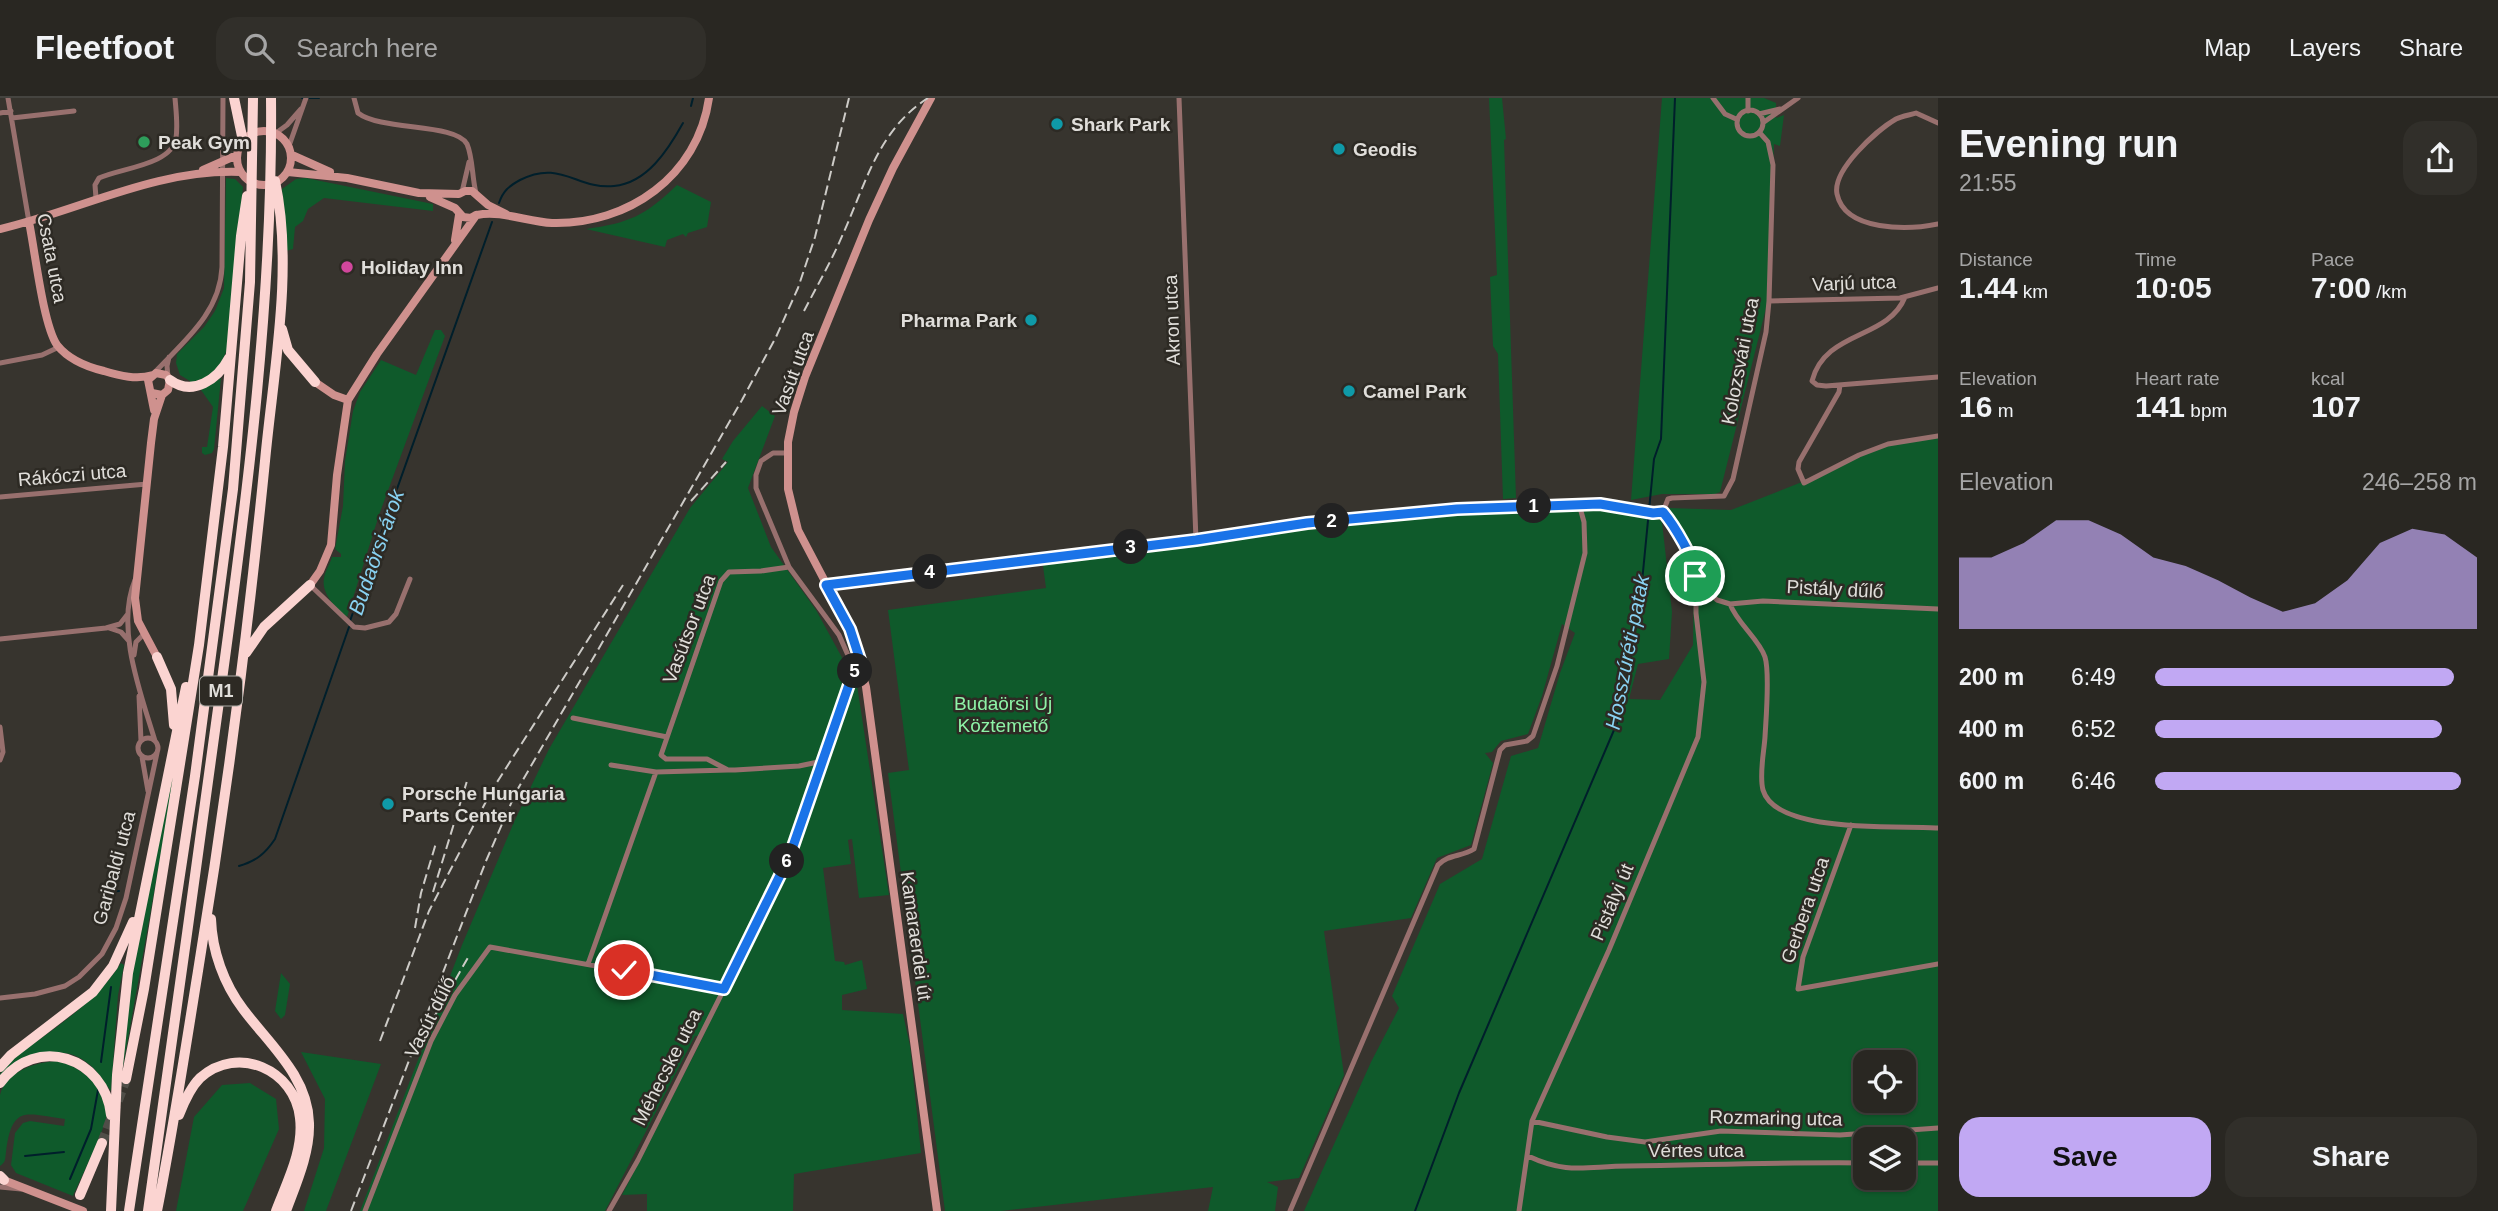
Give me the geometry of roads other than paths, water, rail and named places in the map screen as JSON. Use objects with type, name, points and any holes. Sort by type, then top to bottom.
[{"type":"highway","points":[[234,98],[243,141]]},
{"type":"highway","name":"M1","points":[[129,1211],[195,776],[233,489],[250,282],[253,98]]},
{"type":"highway","name":"M1","points":[[148,1211],[244,520],[267,289],[272,169],[271,98]]},
{"type":"highway","points":[[126,1079],[136,1033],[199,645],[223,447],[241,236],[253,161]]},
{"type":"highway","points":[[157,1211],[213,880],[244,657],[280,308],[281,232],[272,169]]},
{"type":"highway","points":[[280,308],[288,351],[315,382]]},
{"type":"highway","points":[[169,379],[178,385],[189,387],[212,380],[224,368],[232,351]]},
{"type":"highway","points":[[244,657],[264,627],[310,585]]},
{"type":"highway","points":[[80,1195],[108,1143],[128,973],[204,594]]},
{"type":"highway","points":[[157,657],[171,689],[173,702],[171,760]]},
{"type":"highway","points":[[213,880],[212,936],[224,977],[241,1008],[292,1070],[306,1103],[308,1138],[299,1175],[285,1211]]},
{"type":"highway","points":[[0,1067],[11,1055],[93,992],[108,974],[125,944],[143,892]]},
{"type":"highway","points":[[0,1083],[13,1069],[31,1059],[58,1057],[77,1063],[93,1074],[106,1092],[111,1211]]},
{"type":"highway","points":[[170,1146],[186,1098],[192,1086],[206,1074],[227,1064],[237,1063],[253,1064],[271,1070],[289,1087],[300,1119],[300,1136],[294,1162],[276,1211]]},
{"type":"street","name":"Csata utca","points":[[8,98],[49,326],[59,347]]},
{"type":"street","points":[[96,198],[94,185],[99,178],[157,159],[172,149],[177,135],[175,98]]},
{"type":"street","points":[[154,419],[148,380],[205,319],[220,289],[223,98]]},
{"type":"street","points":[[354,98],[358,113],[370,120],[461,137],[468,146],[481,208],[377,354],[348,400],[337,475],[331,545],[320,571],[310,585],[354,627],[365,628],[389,622],[396,614],[410,579]]},
{"type":"street","points":[[419,193],[467,218],[515,218],[545,223],[578,222],[606,216],[632,206],[657,189],[689,154],[705,121],[709,98]]},
{"type":"street","name":"Vasút utca","points":[[862,666],[850,629],[798,530],[788,489],[787,453],[799,393],[864,232],[893,168],[931,98]]},
{"type":"street","name":"Akron utca","points":[[1179,98],[1196,540]]},
{"type":"street","points":[[1713,98],[1725,114],[1736,119]]},
{"type":"street","points":[[1748,98],[1748,111]]},
{"type":"street","points":[[1787,108],[1759,114],[1748,111],[1742,113],[1736,119],[1736,127],[1743,134],[1759,132],[1764,122],[1787,108],[1798,98]]},
{"type":"street","points":[[306,101],[290,150],[288,172],[279,182],[266,186],[254,184],[240,172],[237,155],[243,141],[259,131],[276,133],[287,125],[306,101]]},
{"type":"street","points":[[0,113],[74,111]]},
{"type":"street","points":[[1938,122],[1916,113],[1897,118],[1869,138],[1847,166],[1837,187],[1841,203],[1849,213],[1863,221],[1879,226],[1925,227],[1938,224]]},
{"type":"street","points":[[1759,114],[1764,122]]},
{"type":"street","name":"Kolozsvári utca","points":[[1663,512],[1668,499],[1724,496],[1731,485],[1766,332],[1769,301],[1773,165],[1768,142],[1759,132]]},
{"type":"street","points":[[276,133],[290,150],[312,165],[348,178]]},
{"type":"street","points":[[0,229],[29,222],[96,198],[186,175],[237,155]]},
{"type":"street","points":[[454,243],[457,211],[455,201],[470,159]]},
{"type":"street","points":[[186,175],[240,172]]},
{"type":"street","points":[[288,172],[348,178],[419,193],[469,191],[515,218]]},
{"type":"street","name":"Varjú utca","points":[[1769,301],[1905,297],[1938,288]]},
{"type":"street","points":[[1905,297],[1901,307],[1887,321],[1846,340],[1827,354],[1815,369],[1812,381],[1817,385],[1840,385],[1938,377]]},
{"type":"street","points":[[0,363],[42,355],[59,347],[82,364],[128,377],[162,394]]},
{"type":"street","points":[[157,657],[144,634],[135,608],[136,576],[154,419],[162,394],[170,387],[167,366],[170,354]]},
{"type":"street","points":[[128,377],[163,373],[169,379]]},
{"type":"street","points":[[315,382],[327,391],[348,400]]},
{"type":"street","points":[[1840,385],[1839,392],[1799,462],[1798,469],[1804,483],[1859,455],[1888,444],[1938,436]]},
{"type":"street","points":[[787,453],[773,453],[759,464],[756,481],[764,512],[789,567],[839,635],[852,662],[862,666]]},
{"type":"street","name":"Rákóczi utca","points":[[0,497],[147,484]]},
{"type":"street","points":[[1290,1211],[1436,870],[1447,858],[1467,854],[1474,849],[1500,750],[1506,745],[1527,741],[1535,732],[1563,647],[1584,561],[1584,522],[1579,504]]},
{"type":"street","points":[[826,585],[1196,540],[1307,523],[1457,509],[1579,504],[1663,512],[1712,595],[1717,600],[1730,604],[1765,658],[1766,722],[1762,787],[1766,796],[1773,804],[1796,817],[1874,828],[1938,828]]},
{"type":"street","name":"Vasútsor utca","points":[[728,769],[708,759],[666,759],[661,755],[720,581],[729,572],[789,567]]},
{"type":"street","name":"Pistályi út","points":[[1520,1211],[1532,1121],[1540,1099],[1573,1032],[1695,749],[1704,682],[1696,600],[1696,569]]},
{"type":"street","points":[[136,576],[127,615],[129,641],[158,746],[157,754],[150,758],[142,757],[138,748],[141,741],[138,679]]},
{"type":"street","points":[[1696,600],[1712,595]]},
{"type":"street","name":"Pistály dűlő","points":[[1730,604],[1777,601],[1938,609]]},
{"type":"street","points":[[0,639],[106,628],[120,624],[127,615]]},
{"type":"street","points":[[106,628],[121,632],[129,641]]},
{"type":"street","points":[[134,661],[136,642],[144,634]]},
{"type":"street","name":"Méhecske utca","points":[[609,1211],[638,1160],[790,855],[853,673],[862,666]]},
{"type":"street","name":"Kamaraerdei út","points":[[862,666],[937,1211]]},
{"type":"street","points":[[573,718],[667,737]]},
{"type":"street","points":[[0,727],[3,752],[0,760]]},
{"type":"street","points":[[141,741],[148,738],[155,741]]},
{"type":"street","name":"Garibaldi utca","points":[[0,998],[36,994],[65,986],[79,977],[102,954],[116,928],[123,907],[157,754]]},
{"type":"street","name":"Garibaldi utca","points":[[142,757],[148,798]]},
{"type":"street","points":[[611,765],[656,772],[799,766],[823,761]]},
{"type":"street","points":[[588,964],[656,772]]},
{"type":"street","name":"Gerbera utca","points":[[1851,825],[1807,946],[1798,989],[1938,964]]},
{"type":"street","name":"Vasút dűlő","points":[[365,1211],[431,1041],[455,995],[490,947],[724,989]]},
{"type":"street","name":"Rozmaring utca","points":[[1532,1121],[1645,1142],[1721,1131],[1840,1135],[1938,1128]]},
{"type":"street","name":"Vértes utca","points":[[1528,1156],[1552,1166],[1574,1169],[1853,1163]]},
{"type":"street","points":[[1916,1163],[1938,1163]]},
{"type":"street","points":[[1,1181],[82,1211]]},
{"type":"waterway","points":[[302,98],[319,98]]},
{"type":"waterway","name":"Budaörsi-árok","points":[[691,106],[693,98]]},
{"type":"waterway","name":"Hosszúréti-patak","points":[[1415,1211],[1459,1093],[1617,723],[1632,652],[1654,459],[1661,439],[1675,98]]},
{"type":"waterway","name":"Budaörsi-árok","points":[[499,203],[510,187],[534,174],[558,174],[601,186],[626,184],[637,179],[655,163],[671,144],[683,123]]},
{"type":"waterway","name":"Budaörsi-árok","points":[[350,621],[492,222]]},
{"type":"waterway","name":"Budaörsi-árok","points":[[239,866],[260,856],[275,839],[349,627]]},
{"type":"waterway","name":"Budaörsi-árok","points":[[110,892],[119,891]]},
{"type":"waterway","name":"Budaörsi-árok","points":[[101,1062],[111,987]]},
{"type":"waterway","name":"Budaörsi-árok","points":[[70,1179],[91,1129],[98,1090]]},
{"type":"waterway","points":[[25,1156],[64,1152]]},
{"type":"tunnel","points":[[102,1143],[126,1079]]},
{"type":"railway","points":[[351,1211],[486,861],[516,792],[742,400],[776,337],[798,288],[815,237],[849,98]]},
{"type":"railway","points":[[804,311],[834,253],[875,159],[897,126],[928,98]]},
{"type":"railway","points":[[691,501],[726,462]]},
{"type":"railway","points":[[380,1041],[429,911],[492,790],[623,585]]},
{"type":"railway","points":[[433,892],[467,781]]},
{"type":"railway","points":[[415,928],[421,893],[436,843]]},
{"type":"railway","points":[[433,1019],[470,954]]},
{"type":"place","name":"Shark Park","points":[[1057,124]]},
{"type":"place","name":"Peak Gym","points":[[144,142]]},
{"type":"place","name":"Geodis","points":[[1339,149]]},
{"type":"place","name":"Holiday Inn","points":[[347,267]]},
{"type":"place","name":"Pharma Park","points":[[1031,320]]},
{"type":"place","name":"Camel Park","points":[[1349,391]]},
{"type":"place","name":"Porsche Hungaria Parts Center","points":[[388,804]]},
{"type":"park label","name":"Budaörsi Új Köztemető","points":[[1003,714]]}]
